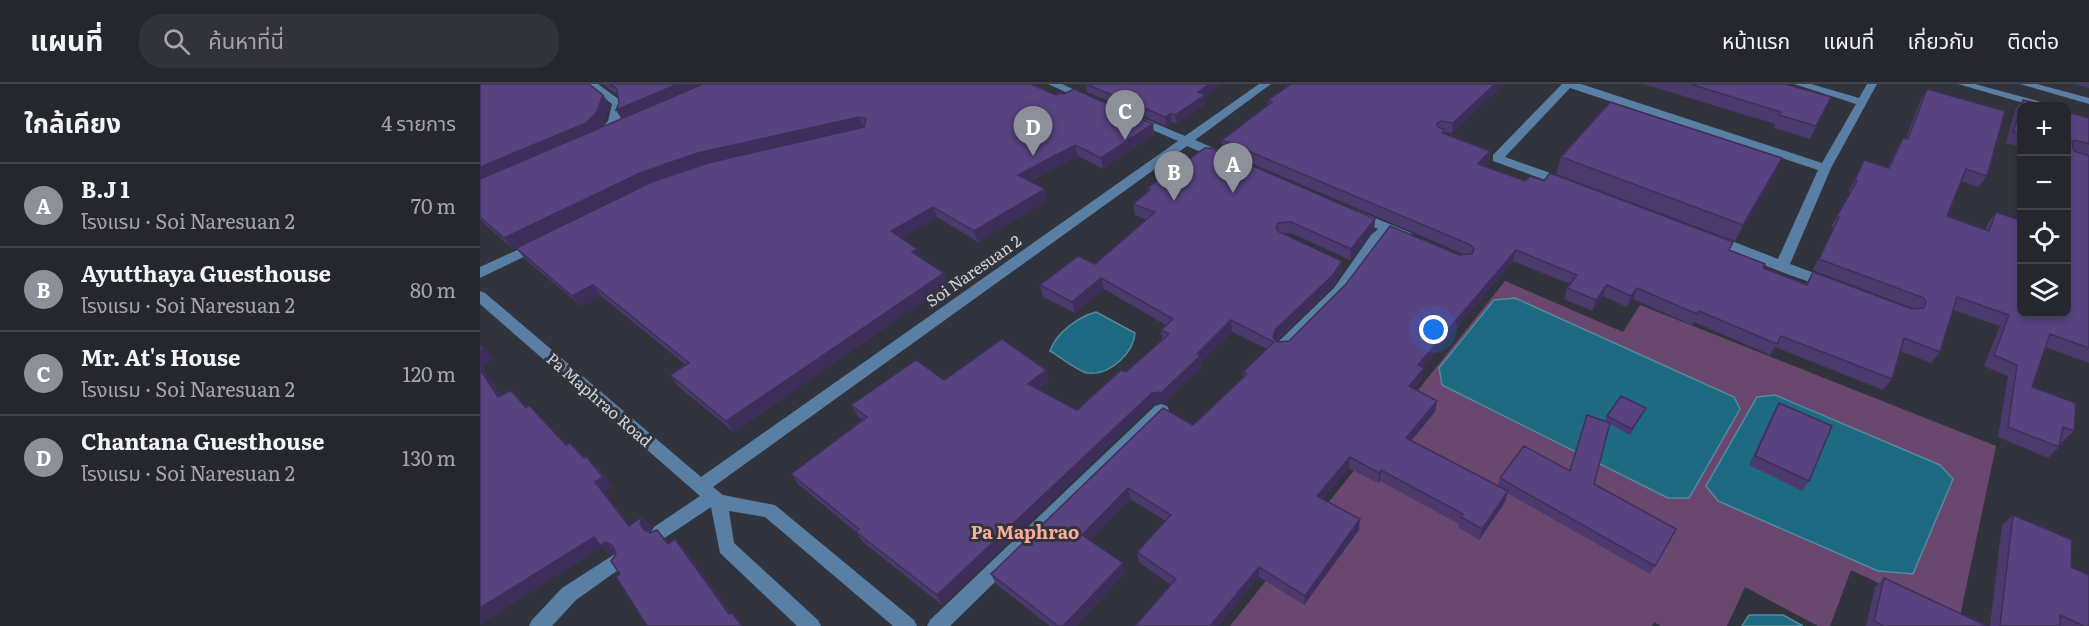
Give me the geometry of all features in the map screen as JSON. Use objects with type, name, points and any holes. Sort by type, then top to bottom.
[{"type":"street","points":[[591,84],[618,103],[619,114],[608,129],[592,140],[631,123]]},
{"type":"street","points":[[1053,84],[1095,102]]},
{"type":"street","name":"Soi Naresuan 2","points":[[660,532],[1266,84]]},
{"type":"street","points":[[1575,187],[1492,155],[1569,84],[1825,168]]},
{"type":"street","points":[[1799,84],[1862,102]]},
{"type":"street","points":[[1782,266],[1825,168],[1872,84]]},
{"type":"street","points":[[1963,84],[2030,102]]},
{"type":"street","points":[[2025,84],[2089,101]]},
{"type":"street","points":[[1126,115],[1229,159]]},
{"type":"street","points":[[1345,209],[1419,242]]},
{"type":"street","points":[[1282,347],[1339,291],[1349,268],[1387,228]]},
{"type":"street","points":[[1707,236],[1846,290]]},
{"type":"street","points":[[480,273],[552,238]]},
{"type":"street","name":"Pa Maphrao Road","points":[[480,296],[711,495]]},
{"type":"street","points":[[937,626],[1161,410]]},
{"type":"street","points":[[711,495],[726,547],[811,626]]},
{"type":"street","points":[[711,495],[769,510],[908,626]]},
{"type":"street","points":[[539,626],[569,594],[615,562]]},
{"type":"shaded area","points":[[1505,281],[1623,332],[1640,305],[1996,446],[1959,621],[1851,570],[1830,626],[1818,626],[1745,587],[1727,626],[1661,626],[1654,622],[1652,626],[1230,626]]},
{"type":"water","points":[[1515,298],[1734,397],[1740,409],[1689,498],[1668,498],[1442,385],[1439,368],[1494,300]]},
{"type":"water","points":[[1096,312],[1135,333],[1130,348],[1112,367],[1096,373],[1088,373],[1074,367],[1050,351],[1062,332],[1082,318]]},
{"type":"water","points":[[1775,395],[1940,465],[1953,479],[1913,574],[1878,571],[1718,501],[1706,486],[1757,397]]},
{"type":"water","points":[[1749,615],[1783,615],[1803,626],[1742,626]]},
{"type":"building","points":[[480,84],[589,84],[603,95],[596,113],[586,123],[480,167]]},
{"type":"building","points":[[610,84],[678,84],[616,110],[619,103],[617,89]]},
{"type":"building","points":[[703,84],[1030,84],[1056,95],[1074,89],[1153,124],[1101,158],[1075,145],[1018,175],[1045,189],[974,231],[933,207],[891,231],[917,249],[912,252],[944,273],[726,421],[670,375],[689,363],[593,285],[572,296],[516,248],[652,182],[708,163],[864,127],[866,119],[859,117],[698,153],[642,172],[504,238],[480,217],[480,179]]},
{"type":"building","points":[[1086,84],[1210,84],[1198,92],[1205,95],[1175,115],[1171,113],[1165,117]]},
{"type":"building","points":[[1291,84],[1495,84],[1453,123],[1441,121],[1437,124],[1445,130],[1442,133],[1490,151],[1478,164],[1525,181],[1530,176],[1544,181],[1550,173],[1733,242],[1729,250],[1765,264],[1763,268],[1807,285],[1813,272],[1912,309],[1924,308],[1926,302],[1924,298],[1819,259],[1839,217],[1837,216],[1857,181],[1855,180],[1864,160],[1889,168],[1903,138],[1908,139],[1927,89],[2005,111],[1987,176],[1966,169],[1947,216],[1989,231],[1996,212],[2017,219],[2017,318],[2071,318],[2071,113],[2089,118],[2089,144],[2075,140],[2072,142],[2074,151],[2089,156],[2089,348],[2050,334],[2032,387],[2076,403],[2074,431],[2063,427],[2059,447],[2008,427],[2017,365],[1994,355],[2009,315],[1957,297],[1940,352],[1904,338],[1892,379],[1781,336],[1777,344],[1699,311],[1697,314],[1637,288],[1631,296],[1607,285],[1596,300],[1567,288],[1577,275],[1516,250],[1418,365],[1424,368],[1409,386],[1437,401],[1406,438],[1508,491],[1482,529],[1461,517],[1463,514],[1381,470],[1379,473],[1350,457],[1317,496],[1360,519],[1305,596],[1259,567],[1210,626],[1135,626],[1176,579],[1137,552],[1171,515],[1128,488],[1082,535],[1123,563],[1063,626],[1058,626],[991,574],[1163,408],[1193,425],[1247,374],[1243,372],[1274,342],[1231,320],[1197,354],[1200,356],[1162,392],[1152,393],[937,595],[856,532],[859,529],[791,474],[867,417],[851,405],[916,360],[944,380],[1002,339],[1046,370],[1028,384],[1077,410],[1121,370],[1126,372],[1169,334],[1161,330],[1173,319],[1101,278],[1072,302],[1040,285],[1078,256],[1095,264],[1155,212],[1133,204],[1150,190],[1147,188],[1205,148],[1211,148],[1375,219],[1351,249],[1291,222],[1278,223],[1276,228],[1279,232],[1342,261],[1333,275],[1275,330],[1273,337],[1277,342],[1289,341],[1346,284],[1390,226],[1459,255],[1472,254],[1474,249],[1471,245],[1222,140],[1272,102],[1268,100]]},
{"type":"building","points":[[1690,84],[1785,84],[1831,97],[1816,126],[1779,115],[1781,112]]},
{"type":"building","points":[[1610,102],[1782,158],[1743,225],[1561,157]]},
{"type":"building","points":[[2017,119],[2017,133],[2013,132]]},
{"type":"building","points":[[480,369],[498,397],[511,390],[526,408],[529,405],[566,445],[570,443],[584,458],[586,456],[603,477],[595,482],[629,526],[642,517],[640,524],[644,530],[650,533],[657,530],[668,544],[675,539],[729,614],[732,613],[742,626],[647,626],[616,577],[620,574],[611,561],[616,554],[613,546],[606,542],[600,545],[594,537],[480,608]]},
{"type":"building","points":[[1621,396],[1646,408],[1632,429],[1607,416]]},
{"type":"building","points":[[1779,403],[1832,426],[1809,481],[1755,456]]},
{"type":"building","points":[[1587,415],[1610,423],[1594,484],[1676,529],[1655,566],[1500,478],[1524,446],[1570,471]]},
{"type":"building","points":[[2013,515],[2072,540],[2071,567],[2089,575],[2089,626],[2060,615],[2060,626],[2000,626]]},
{"type":"building","points":[[1884,578],[1987,626],[1884,626],[1874,621]]},
{"type":"place","name":"Mr. At's House","points":[[1125,140]]},
{"type":"place","name":"Chantana Guesthouse","points":[[1033,156]]},
{"type":"place","name":"B.J 1","points":[[1233,193]]},
{"type":"place","name":"Ayutthaya Guesthouse","points":[[1174,201]]},
{"type":"district","name":"Pa Maphrao","points":[[1025,531]]}]
